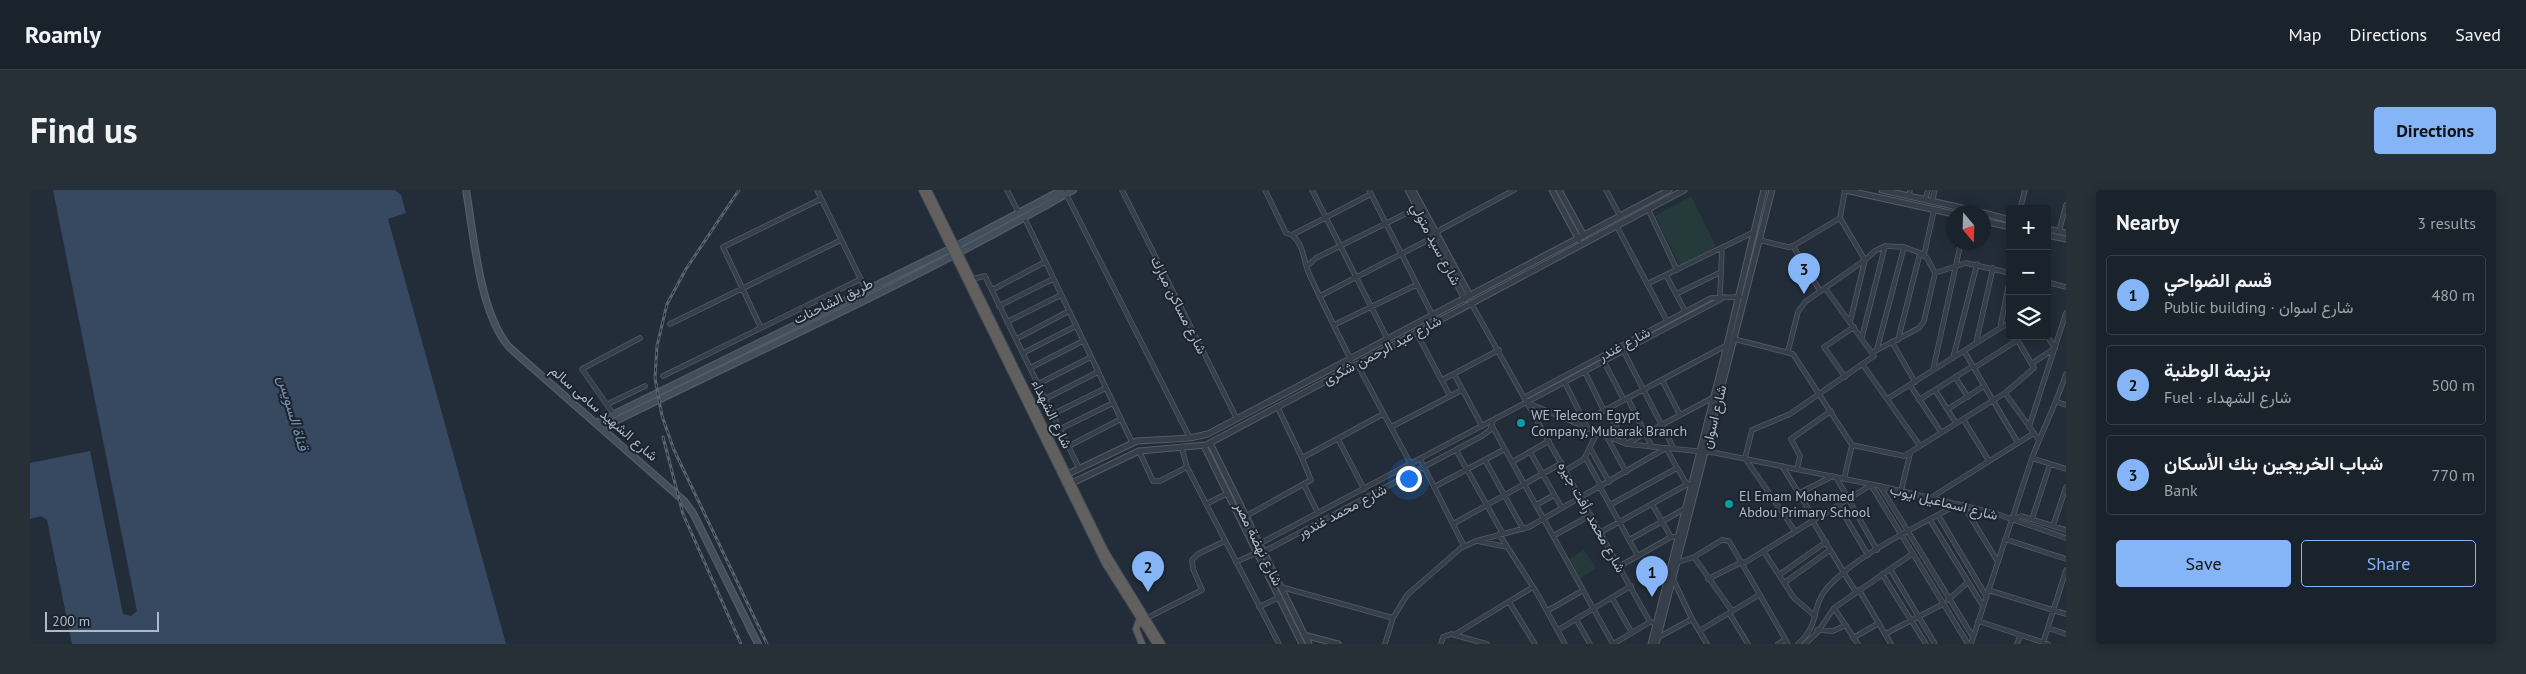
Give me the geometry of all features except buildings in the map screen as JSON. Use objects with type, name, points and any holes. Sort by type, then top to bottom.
[{"type":"highway","name":"شارع الشهداء","points":[[922,190],[972,279],[995,333],[1113,566],[1156,644]]},
{"type":"highway","name":"شارع الشهداء","points":[[928,190],[1105,563],[1162,644]]},
{"type":"highway","points":[[1142,644],[1136,629],[1143,618]]},
{"type":"main road","name":"شارع الشهيد سامى سالم","points":[[466,190],[487,307],[498,332],[509,347],[689,506],[758,644]]},
{"type":"main road","name":"طريق الشاحنات","points":[[599,425],[754,349],[866,290],[1028,217],[1040,206],[1064,191],[1073,190]]},
{"type":"main road","name":"طريق الشاحنات","points":[[599,425],[614,414],[856,304],[1019,213],[1040,206]]},
{"type":"main road","points":[[1027,209],[1030,211],[1028,217]]},
{"type":"main road","points":[[852,298],[856,304]]},
{"type":"main road","points":[[835,306],[838,312]]},
{"type":"street","points":[[817,190],[866,290]]},
{"type":"street","points":[[1007,190],[1019,213]]},
{"type":"street","name":"شارع مساكن مبارك","points":[[1122,190],[1237,419]]},
{"type":"street","points":[[1266,190],[1286,233],[1297,239],[1307,267],[1334,325],[1415,472]]},
{"type":"street","points":[[1312,190],[1388,340]]},
{"type":"street","name":"شارع سيد متولي","points":[[1408,190],[1468,297]]},
{"type":"street","name":"شارع سيد متولي","points":[[1413,190],[1434,235]]},
{"type":"street","points":[[1320,296],[1401,254],[1514,190]]},
{"type":"street","points":[[1552,190],[1581,244]]},
{"type":"street","points":[[1559,190],[1587,241]]},
{"type":"street","points":[[1606,190],[1620,216]]},
{"type":"street","name":"شارع عبد الرحمن شكرى","points":[[1072,483],[1139,451],[1204,446],[1354,362],[1388,340],[1669,190]]},
{"type":"street","name":"شارع عبد الرحمن شكرى","points":[[1068,474],[1132,442],[1152,439],[1190,438],[1208,434],[1294,389],[1416,332],[1684,190]]},
{"type":"street","name":"شارع اسوان","points":[[1681,536],[1689,483],[1702,451],[1734,339],[1754,232],[1764,190]]},
{"type":"street","name":"شارع اسوان","points":[[1650,644],[1653,622],[1674,563],[1681,536],[1727,345],[1772,190]]},
{"type":"street","points":[[1850,322],[1865,260],[1840,218],[1845,190],[1946,212]]},
{"type":"street","points":[[1882,190],[1910,193],[1925,200],[1949,205]]},
{"type":"street","points":[[1925,200],[1928,190]]},
{"type":"street","points":[[1932,201],[1935,190]]},
{"type":"street","points":[[2021,205],[2024,190]]},
{"type":"street","points":[[1064,191],[1190,438]]},
{"type":"street","points":[[1292,235],[1370,192],[1433,316]]},
{"type":"street","points":[[760,328],[723,247],[821,199]]},
{"type":"street","points":[[2059,232],[2066,205]]},
{"type":"street","points":[[1307,267],[1310,262],[1417,208]]},
{"type":"street","points":[[1648,209],[1677,270]]},
{"type":"street","points":[[1631,210],[1634,216]]},
{"type":"street","points":[[1898,340],[1934,210]]},
{"type":"street","points":[[1991,215],[2006,219]]},
{"type":"street","points":[[1028,217],[1045,262],[1132,442]]},
{"type":"street","points":[[1759,240],[1788,247],[1793,246],[1840,218]]},
{"type":"street","points":[[1991,223],[2006,226]]},
{"type":"street","points":[[1616,226],[1667,321]]},
{"type":"street","points":[[2051,230],[2066,233]]},
{"type":"street","points":[[1647,284],[1754,232]]},
{"type":"street","points":[[2051,236],[2066,240]]},
{"type":"street","points":[[670,324],[842,240]]},
{"type":"street","points":[[1793,246],[1820,292]]},
{"type":"street","points":[[1788,351],[1800,308],[1875,251],[1885,246],[1904,247],[1922,254],[1936,273]]},
{"type":"street","points":[[1862,337],[1885,246]]},
{"type":"street","points":[[1878,349],[1904,247]]},
{"type":"street","points":[[1722,248],[1722,296]]},
{"type":"street","points":[[1933,370],[1960,250]]},
{"type":"street","points":[[1536,260],[1539,267]]},
{"type":"street","points":[[992,290],[1045,262]]},
{"type":"street","points":[[1936,273],[1956,265],[1976,264],[2006,271]]},
{"type":"street","points":[[1953,358],[1976,264]]},
{"type":"street","points":[[1976,343],[1993,268]]},
{"type":"street","points":[[1676,294],[1721,272]]},
{"type":"street","points":[[1872,352],[1898,340],[1922,325],[1936,273]]},
{"type":"street","points":[[1666,275],[1685,311]]},
{"type":"street","points":[[972,279],[985,276],[1083,478]]},
{"type":"street","points":[[663,376],[861,279]]},
{"type":"street","points":[[1000,306],[1053,279]]},
{"type":"street","points":[[2051,283],[2066,287]]},
{"type":"street","points":[[1334,325],[1416,284]]},
{"type":"street","points":[[1795,531],[1745,458],[1752,430],[1790,414],[1873,358],[1872,352],[1862,337],[1825,288]]},
{"type":"street","points":[[1007,322],[1061,295]]},
{"type":"street","points":[[2000,328],[2007,295]]},
{"type":"street","name":"شارع غندر","points":[[1528,402],[1624,352],[1722,296]]},
{"type":"street","name":"شارع غندر","points":[[1525,397],[1711,298],[1722,296],[1742,297]]},
{"type":"street","name":"شارع محمد رأفت جيره","points":[[1470,303],[1499,350],[1581,498],[1653,622]]},
{"type":"street","points":[[1016,339],[1069,311]]},
{"type":"street","points":[[2029,427],[2066,313]]},
{"type":"street","points":[[1887,399],[2006,325]]},
{"type":"street","points":[[1023,353],[1076,326]]},
{"type":"street","points":[[1845,377],[1824,347],[1854,327]]},
{"type":"street","points":[[1416,332],[1450,396]]},
{"type":"street","points":[[614,414],[588,380],[582,367],[640,338]]},
{"type":"street","points":[[1734,339],[1788,351],[1794,355],[1852,445],[1844,479]]},
{"type":"street","points":[[1919,400],[1974,367],[2013,340]]},
{"type":"street","points":[[1852,445],[1901,456],[1910,454],[1941,432],[2005,393],[2034,368],[2033,363],[2017,340]]},
{"type":"street","points":[[2050,340],[2055,348]]},
{"type":"street","points":[[1030,368],[1083,341]]},
{"type":"street","points":[[1892,342],[1915,382]]},
{"type":"street","points":[[1579,424],[1727,345]]},
{"type":"street","points":[[2033,363],[2055,348]]},
{"type":"street","points":[[1442,380],[1499,350]]},
{"type":"street","points":[[1964,351],[2018,443]]},
{"type":"street","points":[[1624,352],[1674,449]]},
{"type":"street","points":[[1038,384],[1091,357]]},
{"type":"street","points":[[1604,362],[1652,447]]},
{"type":"street","points":[[1863,365],[1920,446]]},
{"type":"street","points":[[1045,399],[1098,372]]},
{"type":"street","points":[[1585,372],[1626,444],[1714,397]]},
{"type":"street","points":[[1454,374],[1482,426]]},
{"type":"street","points":[[1970,644],[2032,458],[2066,374]]},
{"type":"street","points":[[1955,377],[1968,397]]},
{"type":"street","points":[[1662,380],[1680,415]]},
{"type":"street","points":[[1565,383],[1588,429]]},
{"type":"street","points":[[1910,385],[1941,432]]},
{"type":"street","points":[[608,404],[645,386]]},
{"type":"street","points":[[1948,410],[1984,386]]},
{"type":"street","points":[[1053,414],[1106,388]]},
{"type":"street","points":[[1294,389],[1298,394]]},
{"type":"street","points":[[1390,427],[1462,390]]},
{"type":"street","points":[[1935,390],[1956,423]]},
{"type":"street","points":[[2061,390],[2066,391]]},
{"type":"street","points":[[2005,393],[2039,440]]},
{"type":"street","points":[[1285,394],[1288,400]]},
{"type":"street","name":"شارع اسماعيل ايوب","points":[[1528,402],[1534,407],[1626,444],[1702,451],[1745,458],[1932,497],[2012,518]]},
{"type":"street","name":"شارع محمد غندور","points":[[1260,544],[1528,402]]},
{"type":"street","points":[[2056,402],[2066,404]]},
{"type":"street","points":[[1060,429],[1113,403]]},
{"type":"street","points":[[1246,516],[1310,480],[1302,458],[1277,406]]},
{"type":"street","points":[[1797,469],[1800,456],[1791,439],[1831,411]]},
{"type":"street","points":[[1302,458],[1383,414]]},
{"type":"street","points":[[1963,419],[1989,461]]},
{"type":"street","points":[[1069,446],[1121,420]]},
{"type":"street","points":[[1494,421],[1492,426],[1613,644],[1653,622]]},
{"type":"street","name":"شارع محمد غندور","points":[[1236,562],[1261,552],[1415,472],[1486,434],[1492,426]]},
{"type":"street","points":[[1566,470],[1585,457],[1597,433]]},
{"type":"street","points":[[1932,497],[2034,433]]},
{"type":"street","points":[[1607,437],[1626,472]]},
{"type":"street","points":[[1338,438],[1364,489]]},
{"type":"street","points":[[1152,439],[1154,445],[1152,450]]},
{"type":"street","points":[[1163,439],[1164,449]]},
{"type":"street","points":[[1512,462],[1549,440]]},
{"type":"street","name":"شارع نهضة مصر","points":[[1210,443],[1260,544],[1261,552],[1302,644]]},
{"type":"street","name":"شارع نهضة مصر","points":[[1204,446],[1309,644]]},
{"type":"street","points":[[1590,448],[1608,482]]},
{"type":"street","points":[[1385,644],[1393,618],[1401,602],[1413,588],[1464,546],[1523,529],[1544,519],[1666,448],[1677,468],[1689,483],[1601,532]]},
{"type":"street","points":[[1182,449],[1187,467],[1279,644]]},
{"type":"street","points":[[1434,486],[1505,449]]},
{"type":"street","points":[[1456,450],[1487,505],[1507,547],[1547,610],[1565,644]]},
{"type":"street","points":[[1139,451],[1153,482],[1160,481],[1187,467]]},
{"type":"street","points":[[1530,452],[1562,508]]},
{"type":"street","points":[[1901,491],[1910,454]]},
{"type":"street","points":[[1585,457],[1638,556]]},
{"type":"street","points":[[2032,458],[2066,469]]},
{"type":"street","points":[[1420,459],[1464,546]]},
{"type":"street","points":[[1485,460],[1523,529]]},
{"type":"street","points":[[1453,524],[1562,463]]},
{"type":"street","points":[[2032,519],[2050,464]]},
{"type":"street","points":[[1782,466],[1843,572],[1891,644]]},
{"type":"street","points":[[1610,505],[1677,468]]},
{"type":"street","points":[[1217,472],[1223,469]]},
{"type":"street","points":[[1799,493],[1835,477],[1877,550]]},
{"type":"street","points":[[1304,485],[1318,514]]},
{"type":"street","points":[[1708,579],[1764,552],[1813,519],[1871,485],[1943,604],[1970,644]]},
{"type":"street","points":[[1880,486],[1948,600],[1973,637]]},
{"type":"street","points":[[2053,526],[2066,487]]},
{"type":"street","points":[[1206,504],[1228,493]]},
{"type":"street","points":[[1536,505],[1554,495]]},
{"type":"street","points":[[1652,504],[1671,537]]},
{"type":"street","points":[[1838,505],[1868,555]]},
{"type":"street","points":[[1798,644],[1812,628],[1824,592],[1843,572],[1868,555],[1938,515],[1960,505],[1998,562]]},
{"type":"street","points":[[1629,540],[1686,508]]},
{"type":"street","points":[[1553,536],[1591,515]]},
{"type":"street","points":[[1938,515],[1986,596]]},
{"type":"street","points":[[2012,518],[2018,516],[2032,519],[2066,530]]},
{"type":"street","points":[[2012,518],[2017,522],[2066,538]]},
{"type":"street","points":[[1930,520],[1983,606]]},
{"type":"street","points":[[1620,566],[1671,537],[1681,536]]},
{"type":"street","points":[[2005,539],[2066,558]]},
{"type":"street","points":[[1674,563],[1694,557],[1725,540],[1730,543],[1787,642],[1778,644]]},
{"type":"street","points":[[1143,618],[1202,590],[1193,570],[1192,560],[1198,554],[1225,541]]},
{"type":"street","points":[[1476,541],[1507,547]]},
{"type":"street","points":[[1779,575],[1826,542]]},
{"type":"street","points":[[1784,583],[1830,550]]},
{"type":"street","points":[[1764,552],[1798,602],[1815,616]]},
{"type":"street","points":[[1806,644],[1834,608],[1912,554]]},
{"type":"street","points":[[1694,557],[1730,612],[1748,644]]},
{"type":"street","name":"شارع اسوان","points":[[1656,641],[1674,563]]},
{"type":"street","points":[[1890,569],[1935,644]]},
{"type":"street","points":[[1978,622],[2045,643],[2066,570]]},
{"type":"street","points":[[1882,574],[1926,644]]},
{"type":"street","points":[[1672,577],[1705,643]]},
{"type":"street","points":[[1948,600],[1968,582]]},
{"type":"street","points":[[1558,630],[1631,586]]},
{"type":"street","points":[[1441,644],[1446,635],[1454,634],[1533,587]]},
{"type":"street","points":[[1281,588],[1393,618]]},
{"type":"street","points":[[1988,590],[2066,614]]},
{"type":"street","points":[[1547,610],[1582,591]]},
{"type":"street","points":[[1699,631],[1759,595]]},
{"type":"street","points":[[1260,607],[1280,597]]},
{"type":"street","points":[[1612,598],[1632,632]]},
{"type":"street","points":[[1510,602],[1535,644]]},
{"type":"street","points":[[1885,634],[1910,619],[1943,604]]},
{"type":"street","points":[[1834,608],[1858,644]]},
{"type":"street","points":[[1576,619],[1590,644]]},
{"type":"street","points":[[1656,641],[1692,619]]},
{"type":"street","points":[[1854,638],[1878,623]]},
{"type":"street","points":[[1812,628],[1818,631],[1832,631],[1846,625]]},
{"type":"street","points":[[2048,628],[2066,634]]},
{"type":"street","points":[[1454,634],[1488,644]]},
{"type":"street","points":[[1304,635],[1338,644]]},
{"type":"street","points":[[2017,644],[2020,636]]},
{"type":"green space","points":[[1691,196],[1716,247],[1680,265],[1655,216]]},
{"type":"green space","points":[[1584,550],[1596,568],[1577,581],[1566,561]]},
{"type":"water","name":"قناة السويس","points":[[53,190],[395,190],[401,195],[406,213],[388,219],[506,644],[72,644],[47,520],[41,516],[30,519],[30,463],[90,451],[123,614],[131,616],[137,611]]},
{"type":"railway","points":[[739,190],[686,269],[667,304],[657,346],[655,378],[662,416],[674,450],[767,644]]},
{"type":"railway","points":[[663,437],[683,514],[741,644]]},
{"type":"place","name":"شباب الخريجين بنك الأسكان","points":[[1804,294]]},
{"type":"place","name":"WE Telecom Egypt Company, Mubarak Branch","points":[[1521,423]]},
{"type":"place","name":"El Emam Mohamed Abdou Primary School","points":[[1729,504]]},
{"type":"place","name":"بنزيمة الوطنية","points":[[1148,592]]},
{"type":"place","name":"قسم الضواحي","points":[[1652,597]]}]
